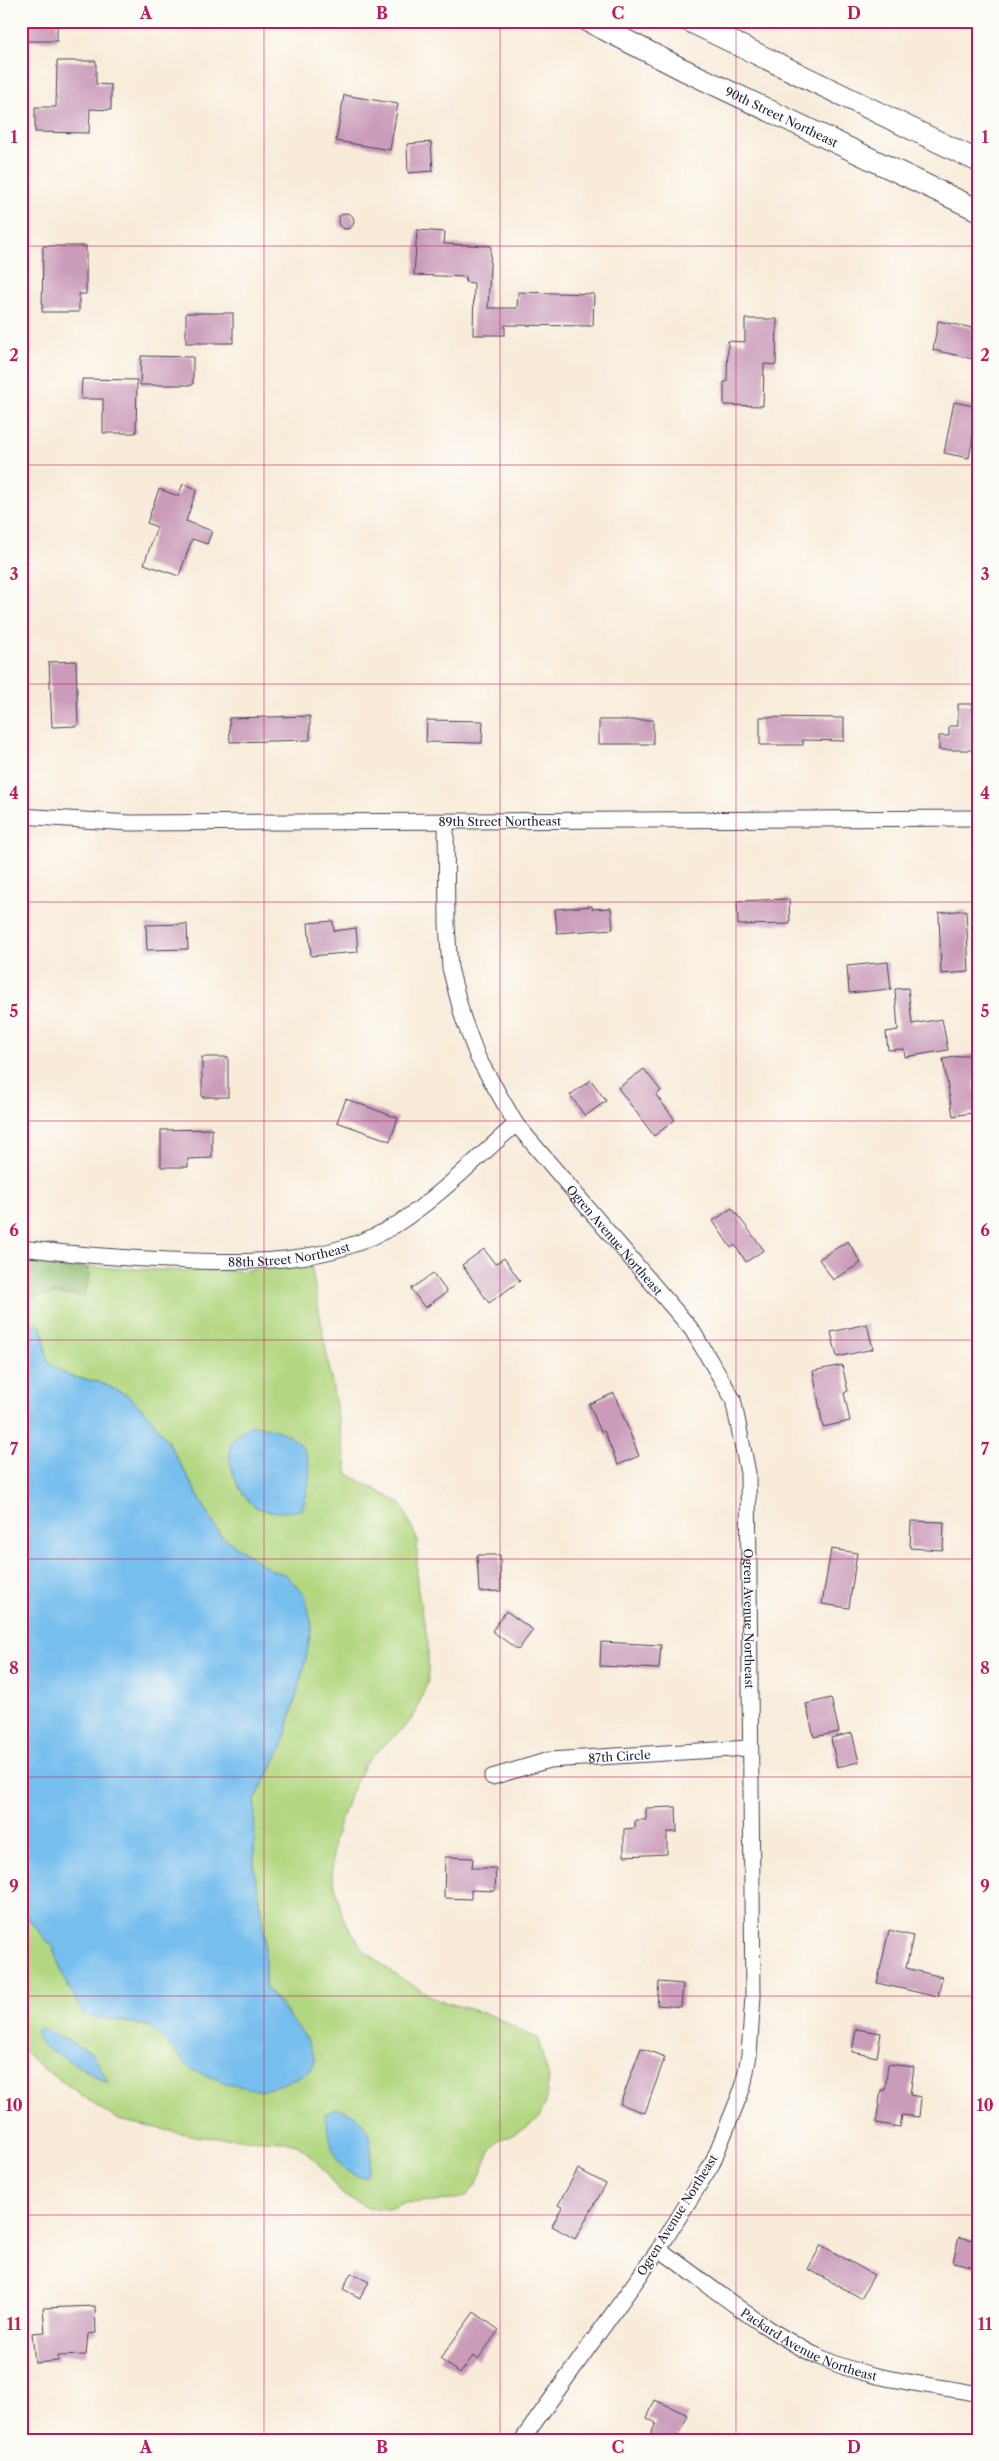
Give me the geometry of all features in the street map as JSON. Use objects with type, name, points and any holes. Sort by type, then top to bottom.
[{"type":"main road","name":"90th Street Northeast","points":[[588,21],[682,69],[978,210]]},
{"type":"main road","points":[[689,21],[978,161]]},
{"type":"street","name":"89th Street Northeast","points":[[21,816],[130,823],[978,818]]},
{"type":"street","name":"Ogren Avenue Northeast","points":[[446,822],[450,968],[463,1018],[478,1058],[516,1124],[692,1330],[734,1399],[748,1473],[749,1748],[753,1996],[750,2039],[743,2087],[712,2164],[659,2248],[522,2440]]},
{"type":"street","name":"88th Street Northeast","points":[[21,1248],[90,1256],[203,1261],[288,1258],[326,1253],[364,1240],[396,1224],[432,1198],[516,1124]]},
{"type":"street","name":"87th Circle","points":[[492,1778],[549,1760],[749,1748]]},
{"type":"street","name":"Packard Avenue Northeast","points":[[659,2248],[788,2341],[827,2360],[872,2374],[978,2394]]},
{"type":"green space","points":[[21,1261],[86,1267],[90,1275],[84,1296],[55,1294],[21,1299]]},
{"type":"green space","points":[[311,1265],[348,1474],[401,1504],[417,1539],[417,1585],[428,1644],[428,1681],[412,1720],[365,1763],[347,1801],[334,1841],[332,1873],[343,1918],[362,1948],[394,1974],[438,2000],[493,2016],[538,2039],[549,2079],[545,2103],[539,2118],[527,2127],[498,2141],[490,2151],[477,2183],[466,2197],[403,2203],[389,2209],[368,2208],[342,2194],[314,2159],[299,2146],[283,2141],[199,2137],[118,2120],[41,2067],[21,2048],[21,1910],[53,1948],[64,1978],[84,2015],[149,2026],[193,2070],[296,2079],[310,2071],[315,2061],[284,2008],[265,1987],[265,1937],[254,1868],[255,1800],[282,1747],[305,1663],[312,1625],[286,1575],[269,1569],[220,1535],[168,1442],[148,1414],[127,1395],[99,1382],[69,1376],[48,1363],[42,1328],[32,1326],[25,1343],[21,1345],[21,1299],[55,1294],[84,1296],[90,1275],[86,1267],[198,1271],[283,1268]],"holes":[[[42,2028],[92,2053],[108,2083],[91,2075],[37,2030]]]},
{"type":"water","points":[[36,1324],[42,1328],[48,1363],[69,1376],[99,1382],[127,1395],[148,1414],[168,1442],[220,1535],[269,1569],[286,1575],[305,1595],[312,1625],[305,1663],[282,1747],[255,1800],[254,1868],[265,1937],[265,1987],[307,2039],[315,2061],[310,2071],[296,2079],[261,2091],[226,2083],[193,2070],[149,2026],[84,2015],[64,1978],[53,1948],[21,1910],[21,1345],[25,1343],[32,1325]]},
{"type":"water","points":[[252,1425],[286,1434],[297,1441],[304,1450],[309,1462],[310,1475],[302,1509],[281,1512],[260,1509],[246,1498],[240,1489],[232,1469],[230,1450],[236,1436]]},
{"type":"water","points":[[42,2028],[92,2053],[109,2083],[43,2046],[37,2036],[37,2029]]},
{"type":"water","points":[[335,2109],[347,2111],[356,2117],[368,2133],[371,2155],[366,2177],[355,2176],[347,2171],[335,2155],[328,2134],[325,2114]]},
{"type":"building","points":[[21,21],[57,21],[57,41],[21,41]]},
{"type":"building","points":[[57,61],[96,61],[96,84],[111,85],[111,110],[90,109],[89,133],[35,132],[35,107],[56,107]]},
{"type":"building","points":[[344,95],[398,104],[390,150],[336,141]]},
{"type":"building","points":[[431,142],[433,171],[408,173],[407,144]]},
{"type":"building","points":[[343,213],[349,213],[354,218],[352,227],[343,229],[338,224],[338,218]]},
{"type":"building","points":[[417,230],[445,232],[444,244],[491,246],[488,308],[517,308],[518,292],[594,294],[593,326],[505,325],[505,335],[473,335],[474,283],[465,282],[466,277],[414,275]]},
{"type":"building","points":[[43,246],[86,246],[86,294],[79,294],[79,312],[42,312]]},
{"type":"building","points":[[186,313],[233,313],[233,343],[186,343]]},
{"type":"building","points":[[745,319],[777,319],[776,365],[764,364],[763,406],[724,405],[724,382],[727,382],[728,341],[745,342]]},
{"type":"building","points":[[938,321],[978,329],[973,359],[933,350]]},
{"type":"building","points":[[141,356],[193,357],[193,385],[140,385]]},
{"type":"building","points":[[82,379],[137,380],[136,433],[103,433],[103,399],[81,399]]},
{"type":"building","points":[[954,402],[978,407],[969,458],[944,453]]},
{"type":"building","points":[[183,484],[197,489],[186,521],[212,531],[207,544],[192,539],[179,576],[144,564],[157,527],[147,523],[159,489],[178,496]]},
{"type":"building","points":[[76,661],[78,726],[52,727],[49,662]]},
{"type":"building","points":[[958,704],[978,704],[978,750],[939,750],[939,736],[949,736],[949,726],[958,726]]},
{"type":"building","points":[[310,716],[310,740],[230,742],[229,718]]},
{"type":"building","points":[[760,717],[844,718],[844,741],[803,740],[803,745],[760,745]]},
{"type":"building","points":[[427,720],[483,721],[482,743],[426,742]]},
{"type":"building","points":[[599,720],[653,720],[653,744],[599,744]]},
{"type":"building","points":[[789,899],[790,924],[738,925],[737,901]]},
{"type":"building","points":[[592,906],[592,909],[611,908],[613,929],[557,933],[555,909]]},
{"type":"building","points":[[966,910],[969,972],[941,974],[939,913]]},
{"type":"building","points":[[333,921],[334,931],[356,928],[358,952],[311,956],[308,923]]},
{"type":"building","points":[[187,924],[188,949],[147,950],[146,925]]},
{"type":"building","points":[[888,962],[891,989],[849,993],[847,966]]},
{"type":"building","points":[[908,988],[912,1024],[942,1019],[948,1050],[905,1057],[904,1049],[888,1050],[886,1032],[898,1030],[895,989]]},
{"type":"building","points":[[978,1053],[978,1080],[974,1080],[978,1112],[953,1116],[943,1059]]},
{"type":"building","points":[[202,1057],[228,1057],[228,1097],[202,1097]]},
{"type":"building","points":[[644,1069],[661,1091],[656,1095],[675,1120],[654,1136],[618,1088]]},
{"type":"building","points":[[591,1080],[606,1101],[585,1116],[570,1095]]},
{"type":"building","points":[[346,1099],[398,1118],[390,1141],[337,1122]]},
{"type":"building","points":[[212,1129],[212,1158],[188,1159],[188,1167],[161,1167],[161,1130]]},
{"type":"building","points":[[732,1208],[764,1250],[746,1262],[735,1245],[731,1248],[713,1221]]},
{"type":"building","points":[[848,1241],[861,1263],[833,1280],[819,1259]]},
{"type":"building","points":[[484,1249],[495,1264],[504,1258],[520,1281],[489,1303],[462,1265]]},
{"type":"building","points":[[433,1273],[447,1292],[425,1308],[411,1289]]},
{"type":"building","points":[[867,1324],[873,1349],[837,1357],[831,1332]]},
{"type":"building","points":[[842,1365],[848,1391],[844,1393],[850,1421],[823,1427],[813,1371]]},
{"type":"building","points":[[614,1393],[639,1456],[618,1465],[604,1431],[601,1432],[589,1404]]},
{"type":"building","points":[[911,1521],[944,1522],[943,1550],[910,1548]]},
{"type":"building","points":[[831,1549],[857,1553],[849,1608],[822,1604]]},
{"type":"building","points":[[477,1555],[500,1555],[501,1591],[479,1592]]},
{"type":"building","points":[[506,1611],[533,1630],[518,1650],[492,1631]]},
{"type":"building","points":[[601,1642],[661,1645],[659,1669],[600,1666]]},
{"type":"building","points":[[831,1698],[839,1732],[814,1737],[806,1704]]},
{"type":"building","points":[[852,1733],[859,1762],[837,1767],[831,1738]]},
{"type":"building","points":[[676,1807],[677,1832],[667,1832],[667,1854],[624,1856],[624,1829],[635,1828],[635,1820],[646,1820],[646,1808]]},
{"type":"building","points":[[445,1857],[473,1858],[472,1868],[496,1868],[495,1891],[471,1890],[471,1899],[444,1898]]},
{"type":"building","points":[[889,1930],[913,1936],[906,1968],[942,1977],[938,1997],[877,1983]]},
{"type":"building","points":[[659,1982],[683,1984],[681,2007],[657,2005]]},
{"type":"building","points":[[856,2029],[881,2033],[877,2057],[852,2052]]},
{"type":"building","points":[[641,2048],[665,2057],[645,2113],[620,2104]]},
{"type":"building","points":[[888,2064],[914,2067],[910,2095],[921,2097],[919,2117],[902,2115],[900,2127],[876,2123],[881,2090],[885,2090]]},
{"type":"building","points":[[578,2169],[606,2184],[575,2239],[552,2226],[562,2207],[558,2205]]},
{"type":"building","points":[[959,2237],[978,2241],[978,2268],[953,2262]]},
{"type":"building","points":[[821,2245],[874,2275],[861,2298],[808,2269]]},
{"type":"building","points":[[351,2273],[369,2282],[360,2298],[343,2289]]},
{"type":"building","points":[[95,2306],[96,2333],[88,2334],[86,2355],[58,2356],[58,2361],[35,2363],[32,2333],[45,2332],[43,2308]]},
{"type":"building","points":[[474,2312],[499,2330],[478,2359],[473,2356],[460,2374],[440,2359]]},
{"type":"building","points":[[655,2400],[688,2415],[677,2440],[648,2440],[656,2423],[647,2418]]}]
